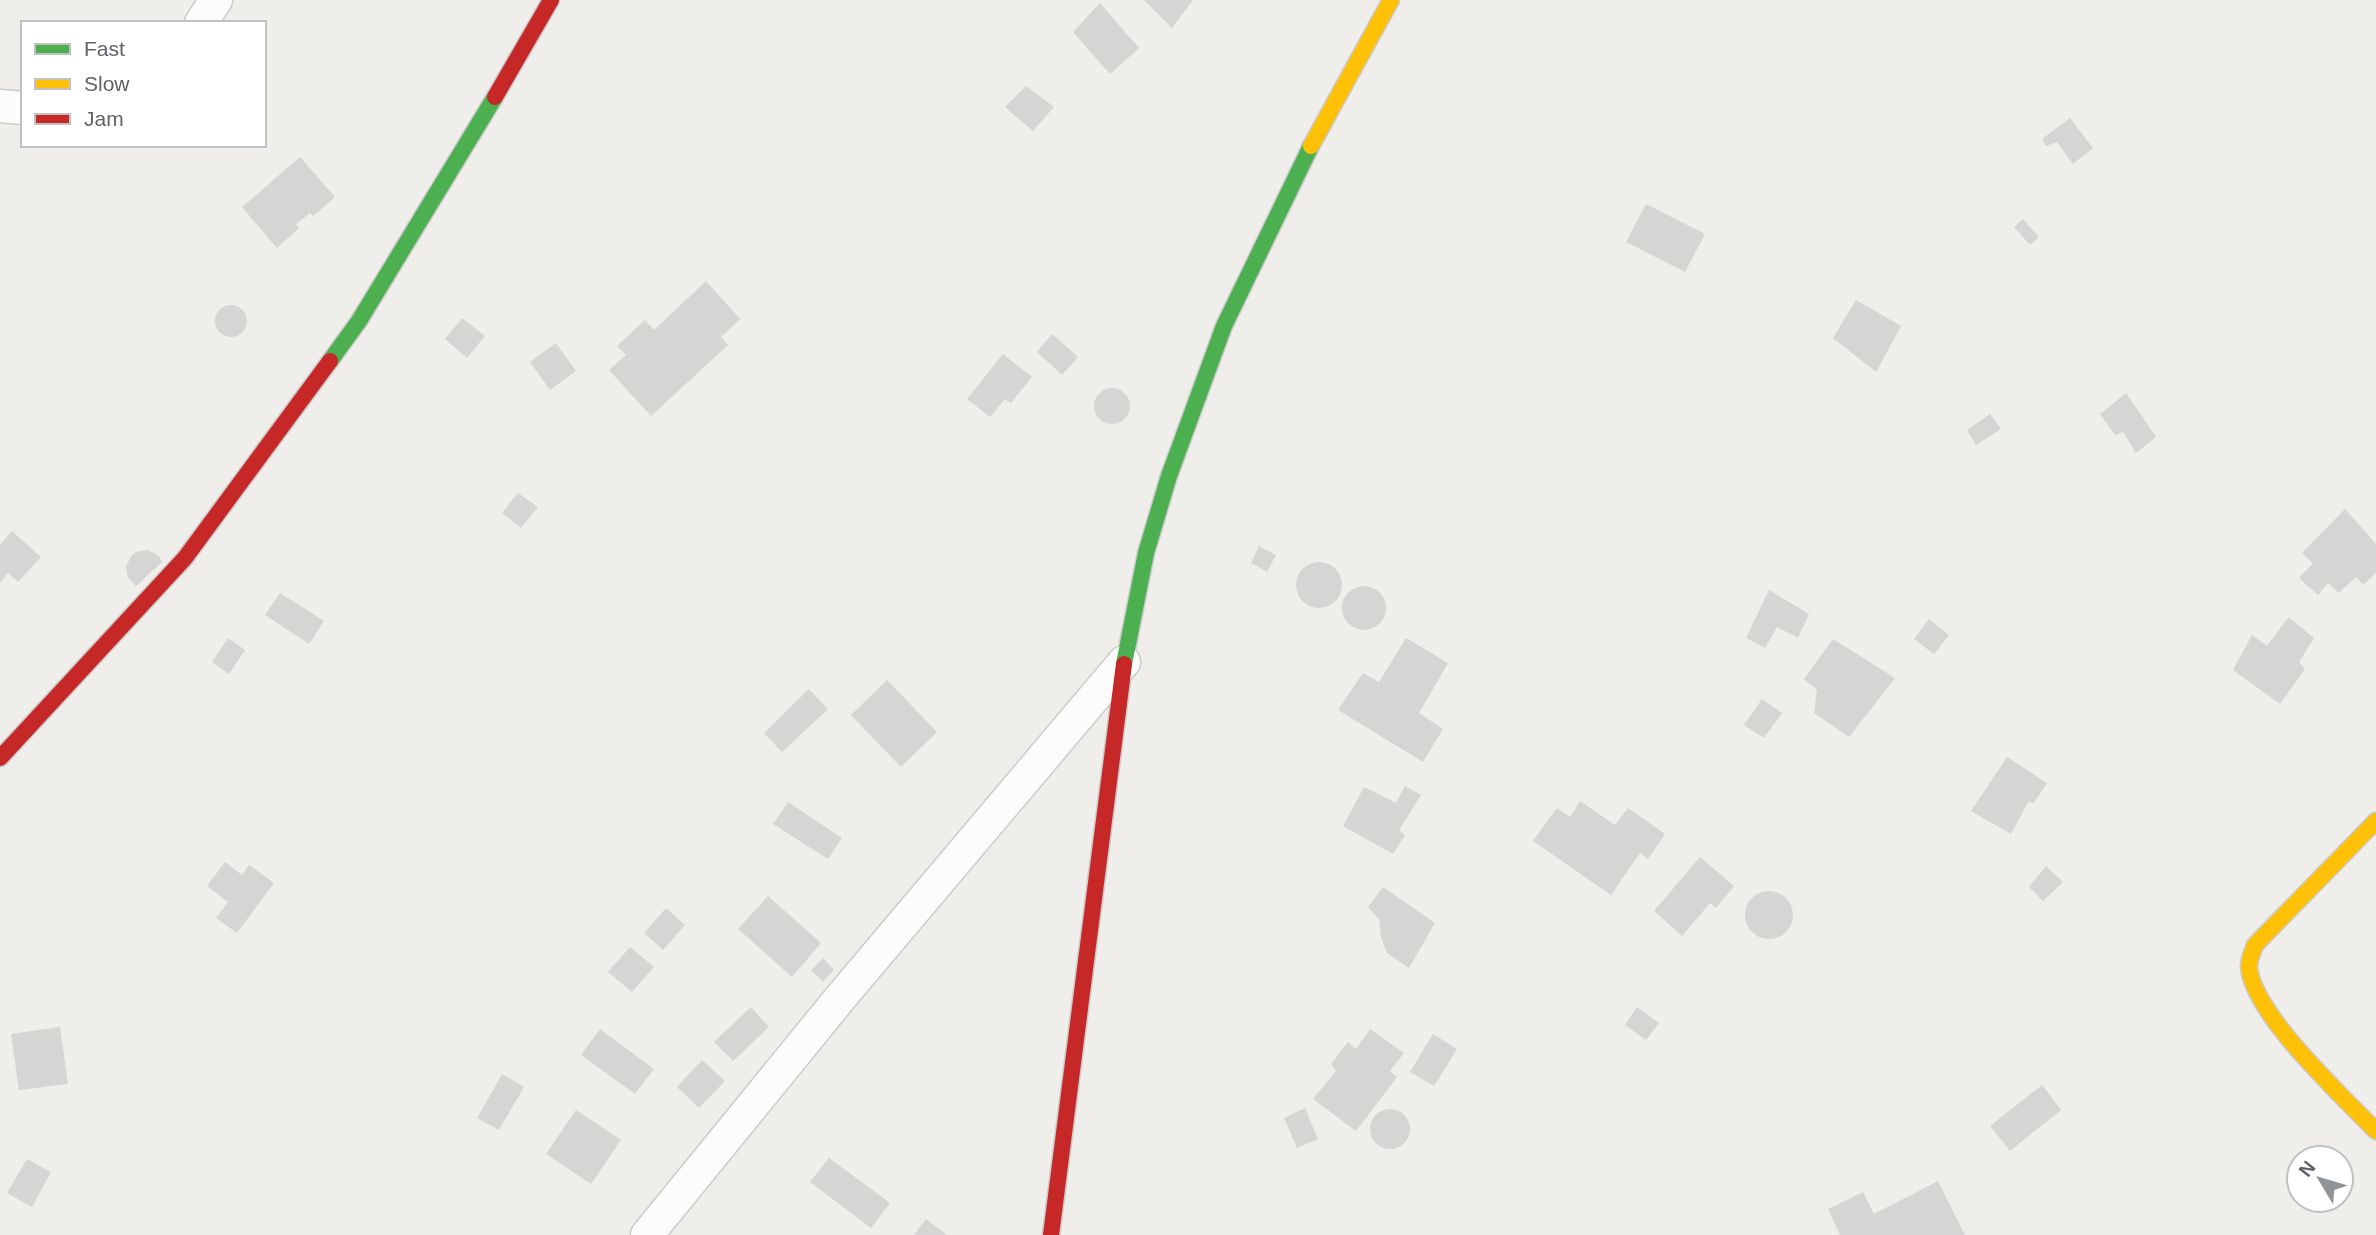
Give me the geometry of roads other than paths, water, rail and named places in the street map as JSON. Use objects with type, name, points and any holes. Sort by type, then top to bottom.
[{"type":"street","points":[[202,21],[216,0]]},
{"type":"street","points":[[6,748],[185,558],[359,321],[498,94],[551,0]]},
{"type":"street","points":[[1051,1235],[1124,662],[1146,553],[1169,476],[1224,326],[1303,161],[1391,0]]},
{"type":"street","points":[[0,106],[21,108]]},
{"type":"street","points":[[647,1235],[841,997],[1124,662]]},
{"type":"street","points":[[2376,821],[2255,945],[2249,966],[2258,995],[2284,1032],[2376,1130]]}]
